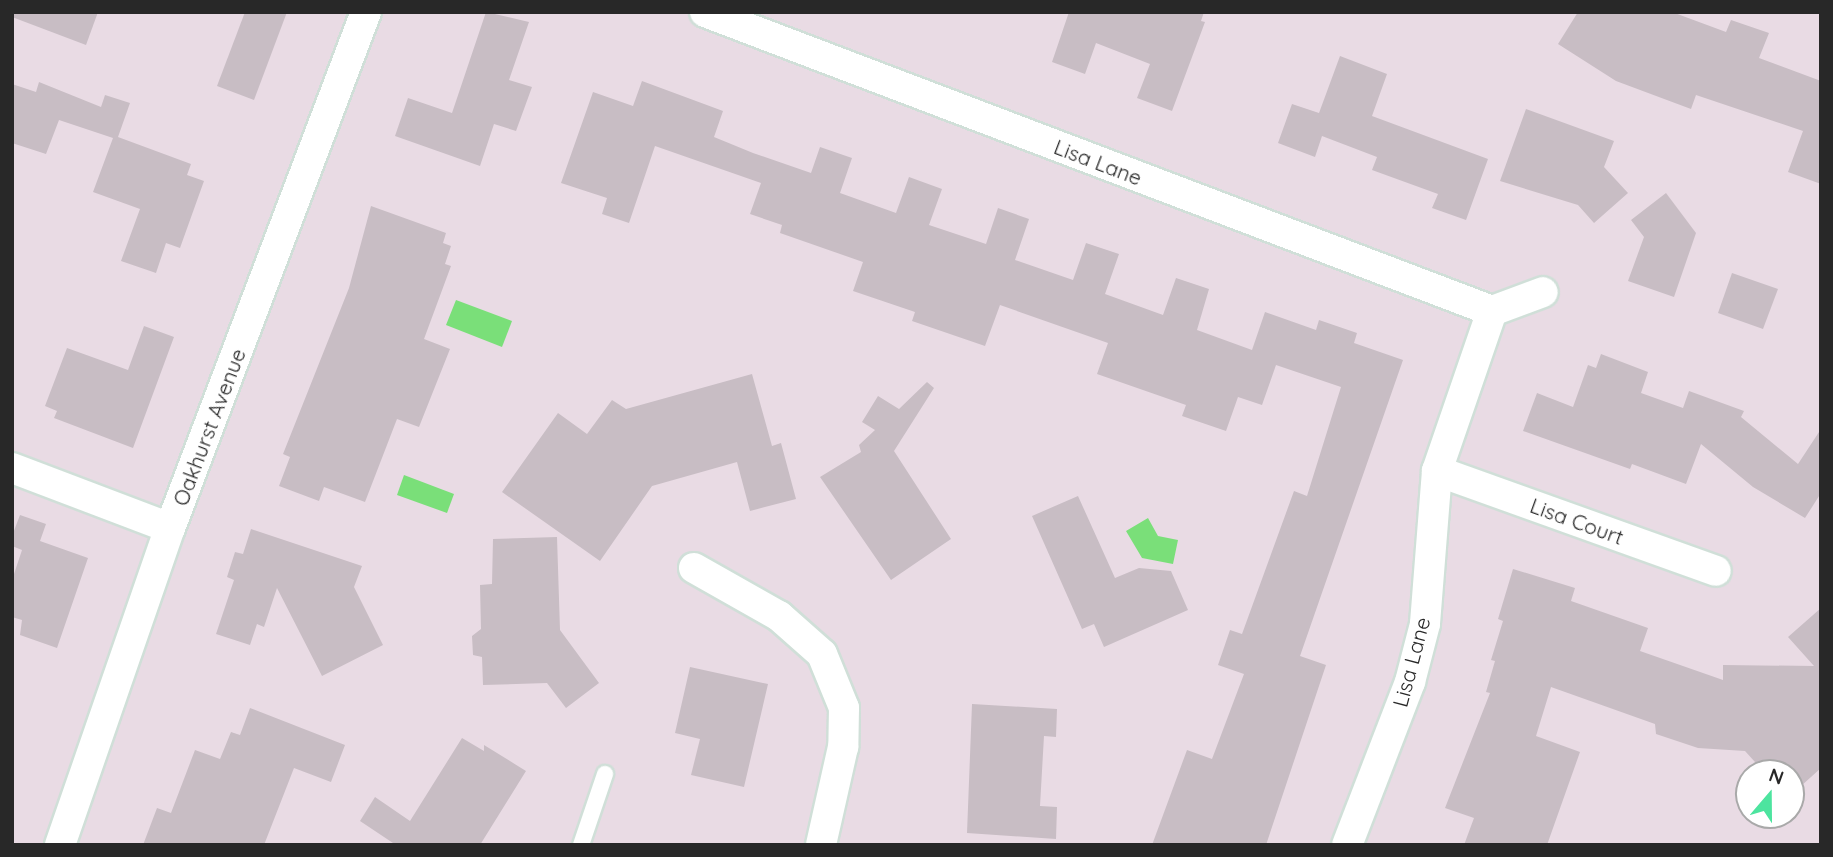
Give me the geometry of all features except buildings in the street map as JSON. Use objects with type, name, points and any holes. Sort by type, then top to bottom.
[{"type":"street","name":"Oakhurst Avenue","points":[[60,845],[170,528],[366,12]]},
{"type":"street","name":"Lisa Lane","points":[[705,12],[1492,311],[1437,471],[1425,624],[1410,682],[1347,845]]},
{"type":"street","points":[[1492,311],[1543,292]]},
{"type":"street","points":[[12,468],[170,528]]},
{"type":"street","name":"Lisa Court","points":[[1437,471],[1716,571]]},
{"type":"street","points":[[694,568],[779,616],[822,654],[844,708],[843,747],[821,845]]},
{"type":"lane","points":[[581,845],[605,774]]},
{"type":"shaded area","points":[[456,300],[512,321],[502,347],[446,325]]},
{"type":"shaded area","points":[[404,475],[454,494],[447,513],[397,495]]},
{"type":"shaded area","points":[[1148,518],[1158,536],[1178,540],[1173,564],[1142,558],[1126,531]]}]
